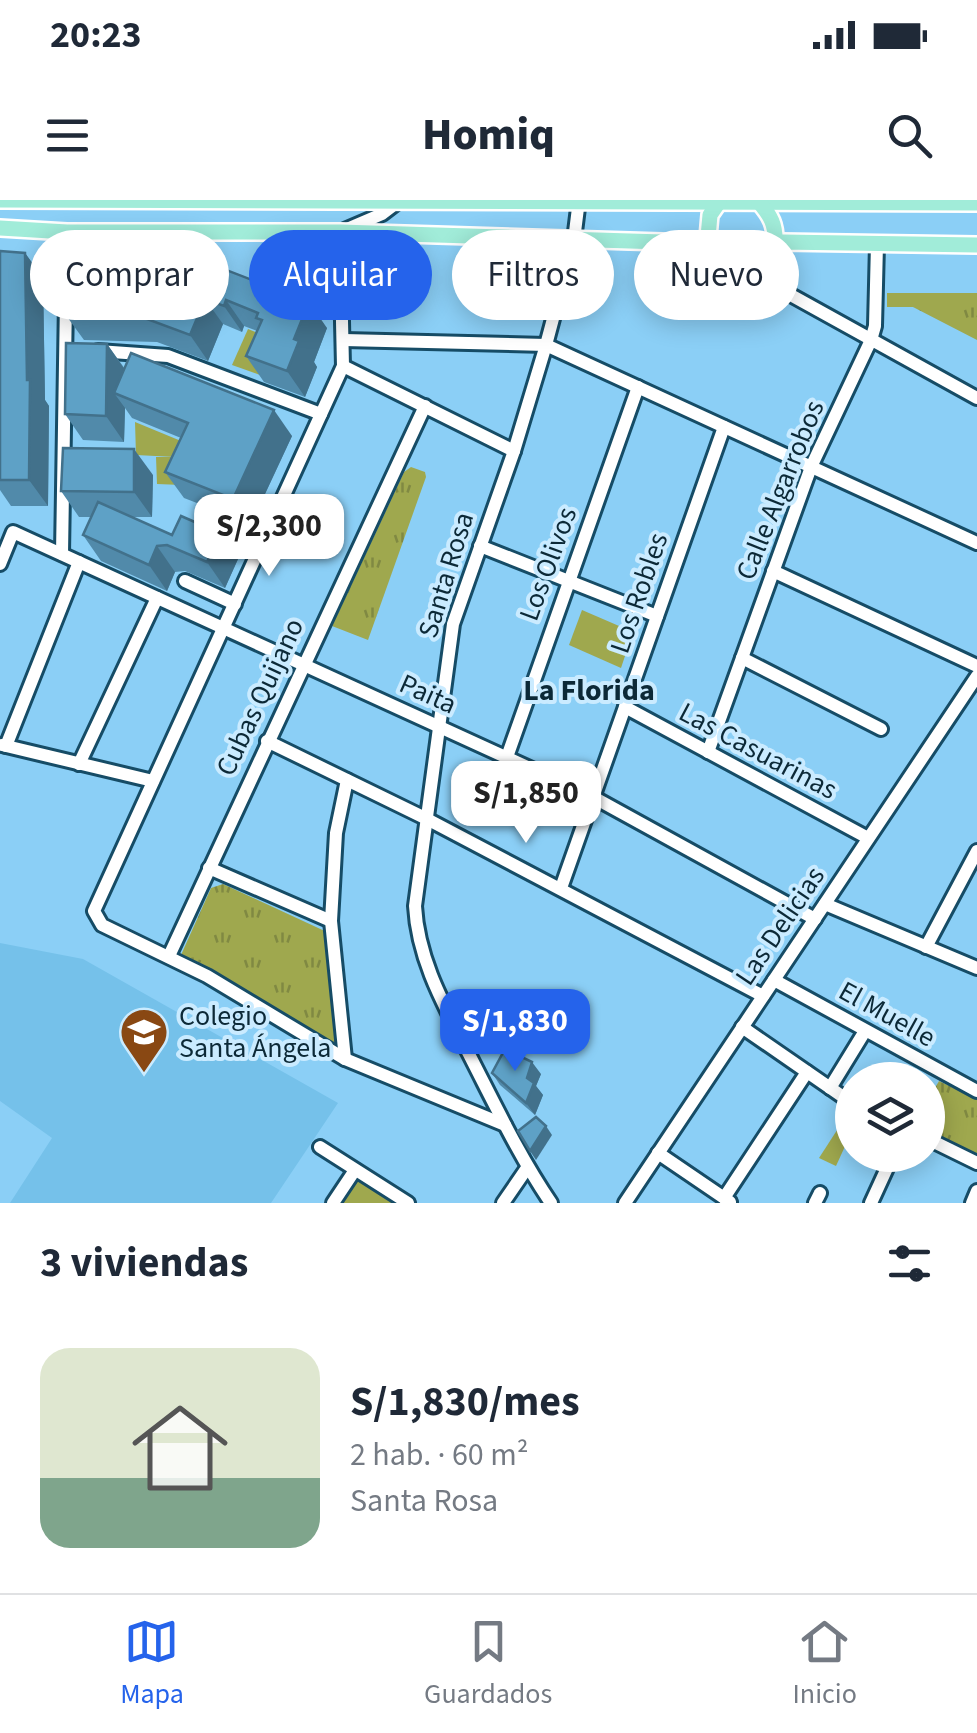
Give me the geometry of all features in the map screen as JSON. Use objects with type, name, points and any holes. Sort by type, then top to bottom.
[{"type":"main road","points":[[0,200],[977,203]]},
{"type":"main road","points":[[751,201],[771,216],[776,230]]},
{"type":"main road","points":[[709,230],[710,215],[719,202]]},
{"type":"main road","points":[[0,228],[34,230]]},
{"type":"main road","points":[[799,244],[977,245]]},
{"type":"street","points":[[345,230],[382,214],[399,200]]},
{"type":"street","name":"Santa Rosa","points":[[575,230],[579,201]]},
{"type":"street","name":"Calle Algarrobos","points":[[708,752],[811,466],[871,340],[878,244]]},
{"type":"street","points":[[799,300],[977,398]]},
{"type":"street","points":[[62,554],[66,320]]},
{"type":"street","points":[[343,320],[343,366],[96,903],[96,918],[102,925],[168,956],[345,1059],[505,1124]]},
{"type":"street","name":"Santa Rosa","points":[[552,1203],[527,1168],[437,990],[420,947],[415,906],[453,624],[514,450],[553,320]]},
{"type":"street","points":[[344,340],[546,345],[977,543]]},
{"type":"street","points":[[65,350],[156,352],[321,414]]},
{"type":"street","points":[[343,366],[514,450]]},
{"type":"street","name":"Los Olivos","points":[[506,758],[638,388]]},
{"type":"street","name":"Cubas Quijano","points":[[168,956],[425,406]]},
{"type":"street","name":"Los Robles","points":[[561,888],[724,427]]},
{"type":"street","points":[[210,517],[263,541]]},
{"type":"street","name":"Paita","points":[[0,564],[13,532],[593,797],[814,919]]},
{"type":"street","points":[[480,546],[657,616]]},
{"type":"street","points":[[79,562],[3,746],[152,781]]},
{"type":"street","points":[[774,570],[977,666]]},
{"type":"street","points":[[185,581],[235,604]]},
{"type":"street","points":[[79,764],[156,598]]},
{"type":"street","points":[[742,658],[881,730]]},
{"type":"street","name":"Las Delicias","points":[[625,1203],[977,676]]},
{"type":"street","name":"Las Casuarinas","points":[[625,708],[868,838]]},
{"type":"street","points":[[267,741],[561,888],[762,996]]},
{"type":"street","points":[[345,1059],[331,921],[336,833],[347,780]]},
{"type":"street","points":[[926,947],[976,855]]},
{"type":"street","points":[[209,868],[331,921]]},
{"type":"street","points":[[825,904],[977,968]]},
{"type":"street","name":"El Muelle","points":[[774,980],[912,1062]]},
{"type":"street","points":[[742,1027],[835,1091]]},
{"type":"street","points":[[830,1088],[865,1031]]},
{"type":"street","points":[[658,1153],[728,1200],[807,1072]]},
{"type":"street","name":"El Muelle","points":[[945,1079],[977,1091]]},
{"type":"street","points":[[459,1106],[482,1095],[486,1088]]},
{"type":"street","points":[[320,1147],[408,1203]]},
{"type":"street","points":[[945,1147],[977,1162]]},
{"type":"street","points":[[504,1203],[527,1168]]},
{"type":"street","points":[[333,1203],[356,1170]]},
{"type":"street","points":[[871,1203],[885,1172]]},
{"type":"street","points":[[972,1203],[977,1190]]},
{"type":"shaded area","name":"Colegio Santa Ángela","points":[[0,943],[83,959],[338,1103],[271,1203],[10,1203],[52,1138],[0,1101]]},
{"type":"green space","points":[[887,293],[977,293],[977,340],[913,307],[887,307]]},
{"type":"green space","points":[[248,329],[276,340],[260,375],[232,365]]},
{"type":"green space","points":[[135,422],[198,448],[182,485],[157,484],[156,457],[175,457],[136,455]]},
{"type":"green space","points":[[411,467],[425,472],[426,477],[368,640],[332,626],[404,472]]},
{"type":"green space","points":[[582,610],[633,632],[621,668],[569,645]]},
{"type":"green space","points":[[223,884],[329,933],[337,1041],[333,1044],[181,955],[211,888]]},
{"type":"green space","points":[[945,1084],[977,1099],[977,1155],[945,1140]]},
{"type":"green space","points":[[835,1133],[835,1166],[819,1158]]},
{"type":"green space","points":[[357,1177],[398,1203],[340,1203]]},
{"type":"building","points":[[0,251],[25,253],[29,480],[0,480]]},
{"type":"building","points":[[229,271],[249,279],[249,309],[229,301]]},
{"type":"building","points":[[150,320],[196,320],[190,335]]},
{"type":"building","points":[[262,320],[302,320],[294,339],[299,341],[287,371],[246,356]]},
{"type":"building","points":[[66,343],[107,344],[106,416],[65,414]]},
{"type":"building","points":[[131,353],[274,410],[233,499],[165,472],[188,423],[114,393]]},
{"type":"building","points":[[63,448],[134,449],[134,492],[61,491]]},
{"type":"building","points":[[98,502],[172,535],[181,516],[220,533],[207,562],[167,545],[157,546],[149,565],[83,535]]},
{"type":"building","points":[[505,1049],[532,1062],[527,1078],[534,1083],[526,1103],[492,1073]]},
{"type":"building","points":[[536,1117],[546,1126],[530,1151],[518,1131]]},
{"type":"place","name":"Colegio Santa Ángela","points":[[144,1074]]},
{"type":"district","name":"La Florida","points":[[589,690]]}]
